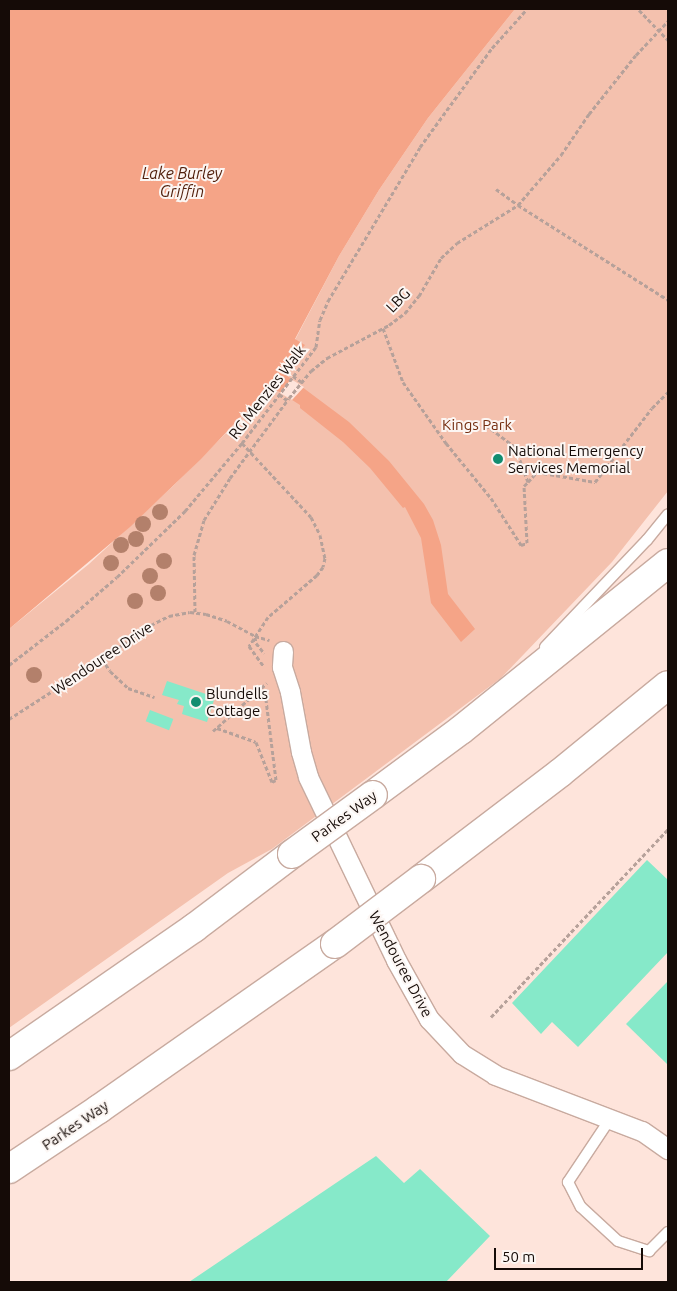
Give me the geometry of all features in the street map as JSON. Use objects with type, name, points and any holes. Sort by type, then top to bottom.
[{"type":"main road","name":"Parkes Way","points":[[9,1056],[194,928],[461,730],[493,702],[668,563]]},
{"type":"main road","name":"Parkes Way","points":[[9,1169],[99,1109],[335,944],[560,773],[668,685]]},
{"type":"street","name":"Wendouree Drive","points":[[282,651],[282,667],[308,777],[396,960],[429,1018],[462,1054],[495,1075],[642,1131],[668,1149]]},
{"type":"lane","points":[[493,702],[647,540],[668,514]]},
{"type":"lane","points":[[610,1119],[568,1182],[581,1207],[618,1241],[649,1252],[668,1232]]},
{"type":"path","name":"RG Menzies Walk","points":[[9,665],[66,621],[116,577],[185,511],[242,444],[316,347],[320,320],[328,301],[420,147],[492,48],[527,9]]},
{"type":"path","points":[[639,10],[668,40]]},
{"type":"path","name":"LBG","points":[[195,612],[193,560],[200,528],[217,496],[288,399],[301,383],[327,358],[383,328],[405,313],[419,296],[441,258],[457,242],[518,205],[561,155],[589,114],[636,55],[668,21]]},
{"type":"path","points":[[496,188],[518,205],[668,300]]},
{"type":"path","points":[[383,328],[403,382],[446,444],[491,498],[521,545],[527,543],[524,486],[537,472],[595,482],[652,408],[668,392]]},
{"type":"path","points":[[292,378],[301,383]]},
{"type":"path","points":[[280,394],[288,399]]},
{"type":"path","points":[[485,424],[515,447],[528,482]]},
{"type":"path","points":[[242,444],[250,450],[311,517],[320,535],[325,558],[323,567],[317,575],[270,615],[248,646]]},
{"type":"path","name":"Wendouree Drive","points":[[9,719],[159,620],[195,612],[218,617],[255,636]]},
{"type":"path","points":[[102,659],[110,671],[128,688],[154,697]]},
{"type":"path","points":[[212,732],[270,681]]},
{"type":"path","points":[[217,728],[256,742],[272,782],[276,780],[265,692],[272,688]]},
{"type":"path","points":[[491,1017],[668,828]]},
{"type":"green space","name":"Kings Park","points":[[515,9],[668,9],[668,491],[612,562],[501,678],[272,849],[228,873],[9,1028],[9,629],[89,564],[173,486],[236,423],[304,345],[295,340],[339,256],[379,190],[428,118]]},
{"type":"water","name":"Lake Burley Griffin","points":[[9,9],[515,9],[428,118],[379,190],[339,256],[295,339],[305,345],[282,372],[349,422],[389,461],[424,504],[433,520],[441,545],[448,594],[475,629],[461,642],[431,603],[421,538],[405,507],[403,508],[370,468],[343,442],[300,408],[300,405],[270,386],[201,459],[130,527],[9,629]]},
{"type":"pier","points":[[291,379],[304,387],[292,400],[280,393]]},
{"type":"building","name":"Blundells Cottage","points":[[167,681],[215,697],[207,722],[182,714],[184,706],[177,704],[179,700],[162,695]]},
{"type":"building","points":[[150,710],[173,719],[169,730],[146,721]]},
{"type":"building","points":[[647,860],[668,880],[668,952],[578,1047],[552,1022],[541,1034],[512,1003]]},
{"type":"building","points":[[668,981],[668,1065],[626,1024]]},
{"type":"building","points":[[376,1156],[404,1183],[420,1169],[490,1236],[446,1282],[189,1282]]},
{"type":"place","name":"National Emergency Services Memorial","points":[[498,459]]},
{"type":"place","name":"Blundells Cottage","points":[[196,702]]}]
